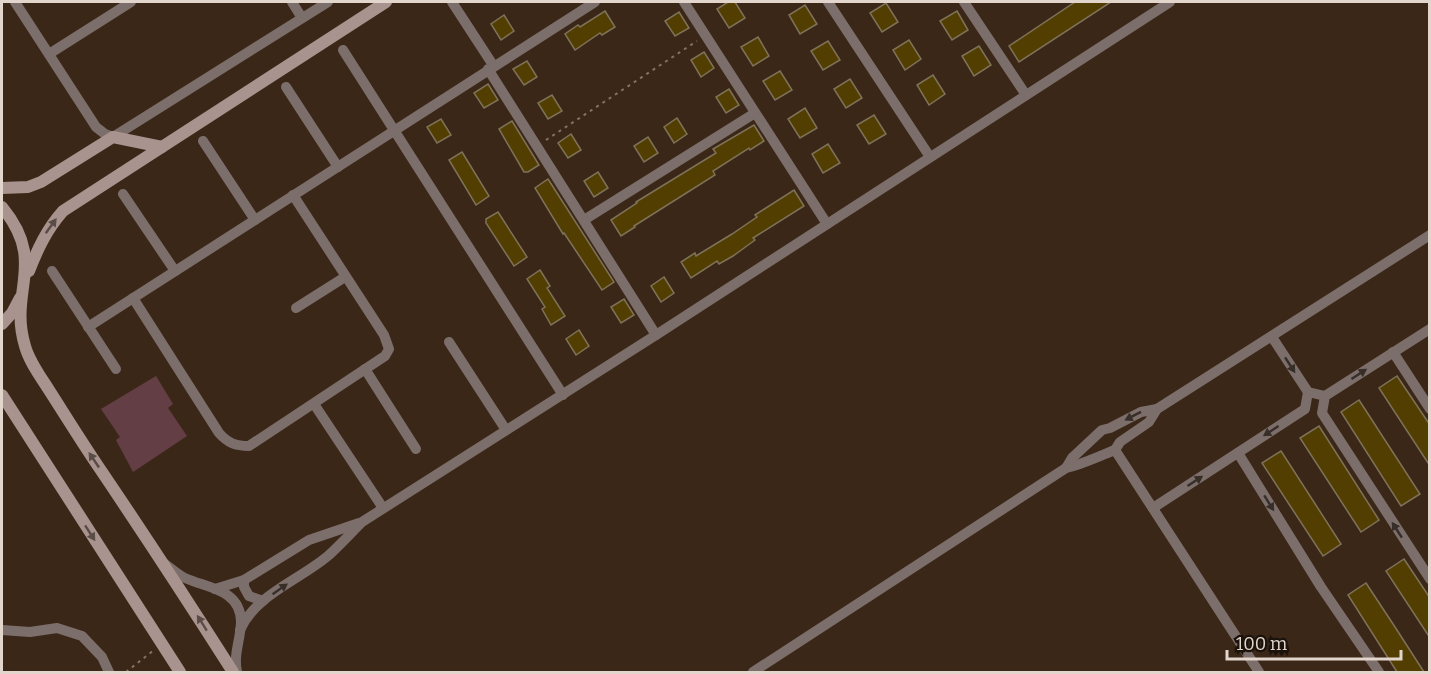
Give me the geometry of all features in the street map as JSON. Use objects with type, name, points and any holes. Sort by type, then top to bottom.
[{"type":"street","points":[[15,2],[96,127],[113,137],[162,147]]},
{"type":"street","points":[[49,54],[131,2]]},
{"type":"street","points":[[292,2],[302,18]]},
{"type":"street","points":[[2,188],[28,187],[40,182],[328,2]]},
{"type":"street","points":[[235,672],[35,368],[25,346],[21,323],[23,291],[40,242],[63,211],[386,2]]},
{"type":"street","points":[[452,2],[537,146],[656,335]]},
{"type":"street","points":[[572,2],[578,12]]},
{"type":"street","points":[[88,327],[490,67],[595,2]]},
{"type":"street","points":[[684,2],[827,224]]},
{"type":"street","points":[[828,2],[930,157]]},
{"type":"street","points":[[964,2],[1026,95]]},
{"type":"street","points":[[240,630],[249,615],[263,601],[328,556],[362,522],[563,395],[1170,2]]},
{"type":"street","points":[[343,51],[563,395]]},
{"type":"street","points":[[286,87],[338,167]]},
{"type":"street","points":[[584,220],[755,113]]},
{"type":"street","points":[[203,141],[255,220]]},
{"type":"street","points":[[123,194],[175,271]]},
{"type":"street","points":[[133,298],[219,433],[228,443],[249,446],[385,356],[388,349],[388,342],[293,195]]},
{"type":"street","points":[[2,207],[14,222],[22,240],[26,259],[26,278]]},
{"type":"street","points":[[1066,468],[1072,458],[1102,430],[1141,412],[1157,409],[1429,235]]},
{"type":"street","points":[[52,271],[116,369]]},
{"type":"street","points":[[296,308],[345,277]]},
{"type":"street","points":[[2,324],[12,314],[23,291]]},
{"type":"street","points":[[1308,392],[1325,396],[1430,329]]},
{"type":"street","points":[[1272,337],[1308,392],[1305,409]]},
{"type":"street","points":[[450,342],[506,430]]},
{"type":"street","points":[[1393,352],[1430,409]]},
{"type":"street","points":[[365,369],[416,449]]},
{"type":"street","points":[[2,395],[180,672]]},
{"type":"street","points":[[1325,396],[1322,413],[1430,579]]},
{"type":"street","points":[[314,404],[383,508]]},
{"type":"street","points":[[753,672],[1066,468],[1078,466],[1114,448],[1149,422],[1157,409]]},
{"type":"street","points":[[1153,508],[1305,409],[1322,413]]},
{"type":"street","points":[[1110,428],[1118,434],[1114,448],[1259,672]]},
{"type":"street","points":[[1097,437],[1099,448],[1114,448]]},
{"type":"street","points":[[1238,453],[1321,587],[1379,672]]},
{"type":"street","points":[[214,588],[244,580],[314,538],[362,522]]},
{"type":"street","points":[[314,538],[321,542],[328,556]]},
{"type":"street","points":[[164,563],[185,578],[224,592],[232,598],[241,618],[235,672]]},
{"type":"street","points":[[244,580],[244,587],[249,596],[263,601]]},
{"type":"street","points":[[2,630],[30,632],[57,628],[82,636],[102,657],[109,672]]},
{"type":"path","points":[[537,146],[706,36]]},
{"type":"path","points":[[126,672],[162,644]]},
{"type":"shaded area","points":[[156,376],[173,404],[168,408],[187,436],[133,472],[116,440],[120,437],[101,409]]},
{"type":"building","points":[[728,2],[735,2],[745,18],[729,28],[717,9]]},
{"type":"building","points":[[1075,2],[1111,2],[1019,62],[1009,46]]},
{"type":"building","points":[[886,3],[898,22],[882,32],[870,13]]},
{"type":"building","points":[[805,5],[817,24],[800,34],[789,15]]},
{"type":"building","points":[[605,11],[615,27],[602,35],[600,33],[575,50],[565,34]]},
{"type":"building","points":[[957,11],[968,30],[952,40],[940,21]]},
{"type":"building","points":[[679,12],[689,28],[675,36],[665,21]]},
{"type":"building","points":[[504,15],[514,31],[501,40],[491,24]]},
{"type":"building","points":[[758,37],[769,56],[753,66],[741,47]]},
{"type":"building","points":[[909,40],[921,59],[905,70],[893,50]]},
{"type":"building","points":[[828,41],[840,60],[823,70],[811,51]]},
{"type":"building","points":[[979,46],[991,65],[974,76],[962,56]]},
{"type":"building","points":[[704,52],[714,68],[701,77],[691,60]]},
{"type":"building","points":[[527,61],[537,77],[524,85],[513,69]]},
{"type":"building","points":[[780,71],[792,90],[775,100],[763,81]]},
{"type":"building","points":[[933,75],[945,94],[929,105],[917,85]]},
{"type":"building","points":[[850,79],[862,98],[846,108],[834,89]]},
{"type":"building","points":[[488,84],[498,100],[484,108],[474,93]]},
{"type":"building","points":[[729,89],[739,105],[726,113],[716,97]]},
{"type":"building","points":[[552,95],[562,111],[548,119],[538,103]]},
{"type":"building","points":[[805,108],[817,128],[800,138],[788,119]]},
{"type":"building","points":[[874,115],[886,134],[869,144],[857,125]]},
{"type":"building","points":[[677,118],[687,134],[674,143],[664,127]]},
{"type":"building","points":[[441,119],[451,135],[437,143],[427,127]]},
{"type":"building","points":[[512,121],[539,165],[528,172],[524,172],[499,129]]},
{"type":"building","points":[[754,125],[764,141],[713,171],[715,175],[621,236],[611,220],[716,153],[713,149]]},
{"type":"building","points":[[571,134],[581,150],[568,158],[558,143]]},
{"type":"building","points":[[648,137],[658,153],[644,162],[634,146]]},
{"type":"building","points":[[828,144],[840,163],[823,173],[812,154]]},
{"type":"building","points":[[462,152],[489,196],[476,205],[449,160]]},
{"type":"building","points":[[598,172],[608,188],[594,197],[584,181]]},
{"type":"building","points":[[548,179],[614,282],[602,290],[563,234],[535,188]]},
{"type":"building","points":[[794,190],[804,206],[753,238],[755,240],[733,256],[719,264],[717,261],[691,278],[681,262],[695,253],[696,256],[732,234],[757,217],[755,215]]},
{"type":"building","points":[[498,212],[527,257],[514,266],[486,223],[486,219]]},
{"type":"building","points":[[540,270],[550,286],[547,288],[565,316],[551,325],[542,309],[545,307],[527,279]]},
{"type":"building","points":[[664,277],[674,293],[661,302],[651,286]]},
{"type":"building","points":[[624,299],[634,315],[621,323],[611,307]]},
{"type":"building","points":[[579,330],[589,346],[576,355],[566,339]]},
{"type":"building","points":[[1397,376],[1430,425],[1430,466],[1379,388]]},
{"type":"building","points":[[1359,400],[1420,494],[1401,506],[1341,412]]},
{"type":"building","points":[[1319,426],[1379,520],[1361,532],[1300,438]]},
{"type":"building","points":[[1281,451],[1341,544],[1323,556],[1262,463]]},
{"type":"building","points":[[1404,559],[1430,598],[1430,638],[1386,571]]},
{"type":"building","points":[[1366,583],[1424,672],[1397,672],[1348,595]]}]
